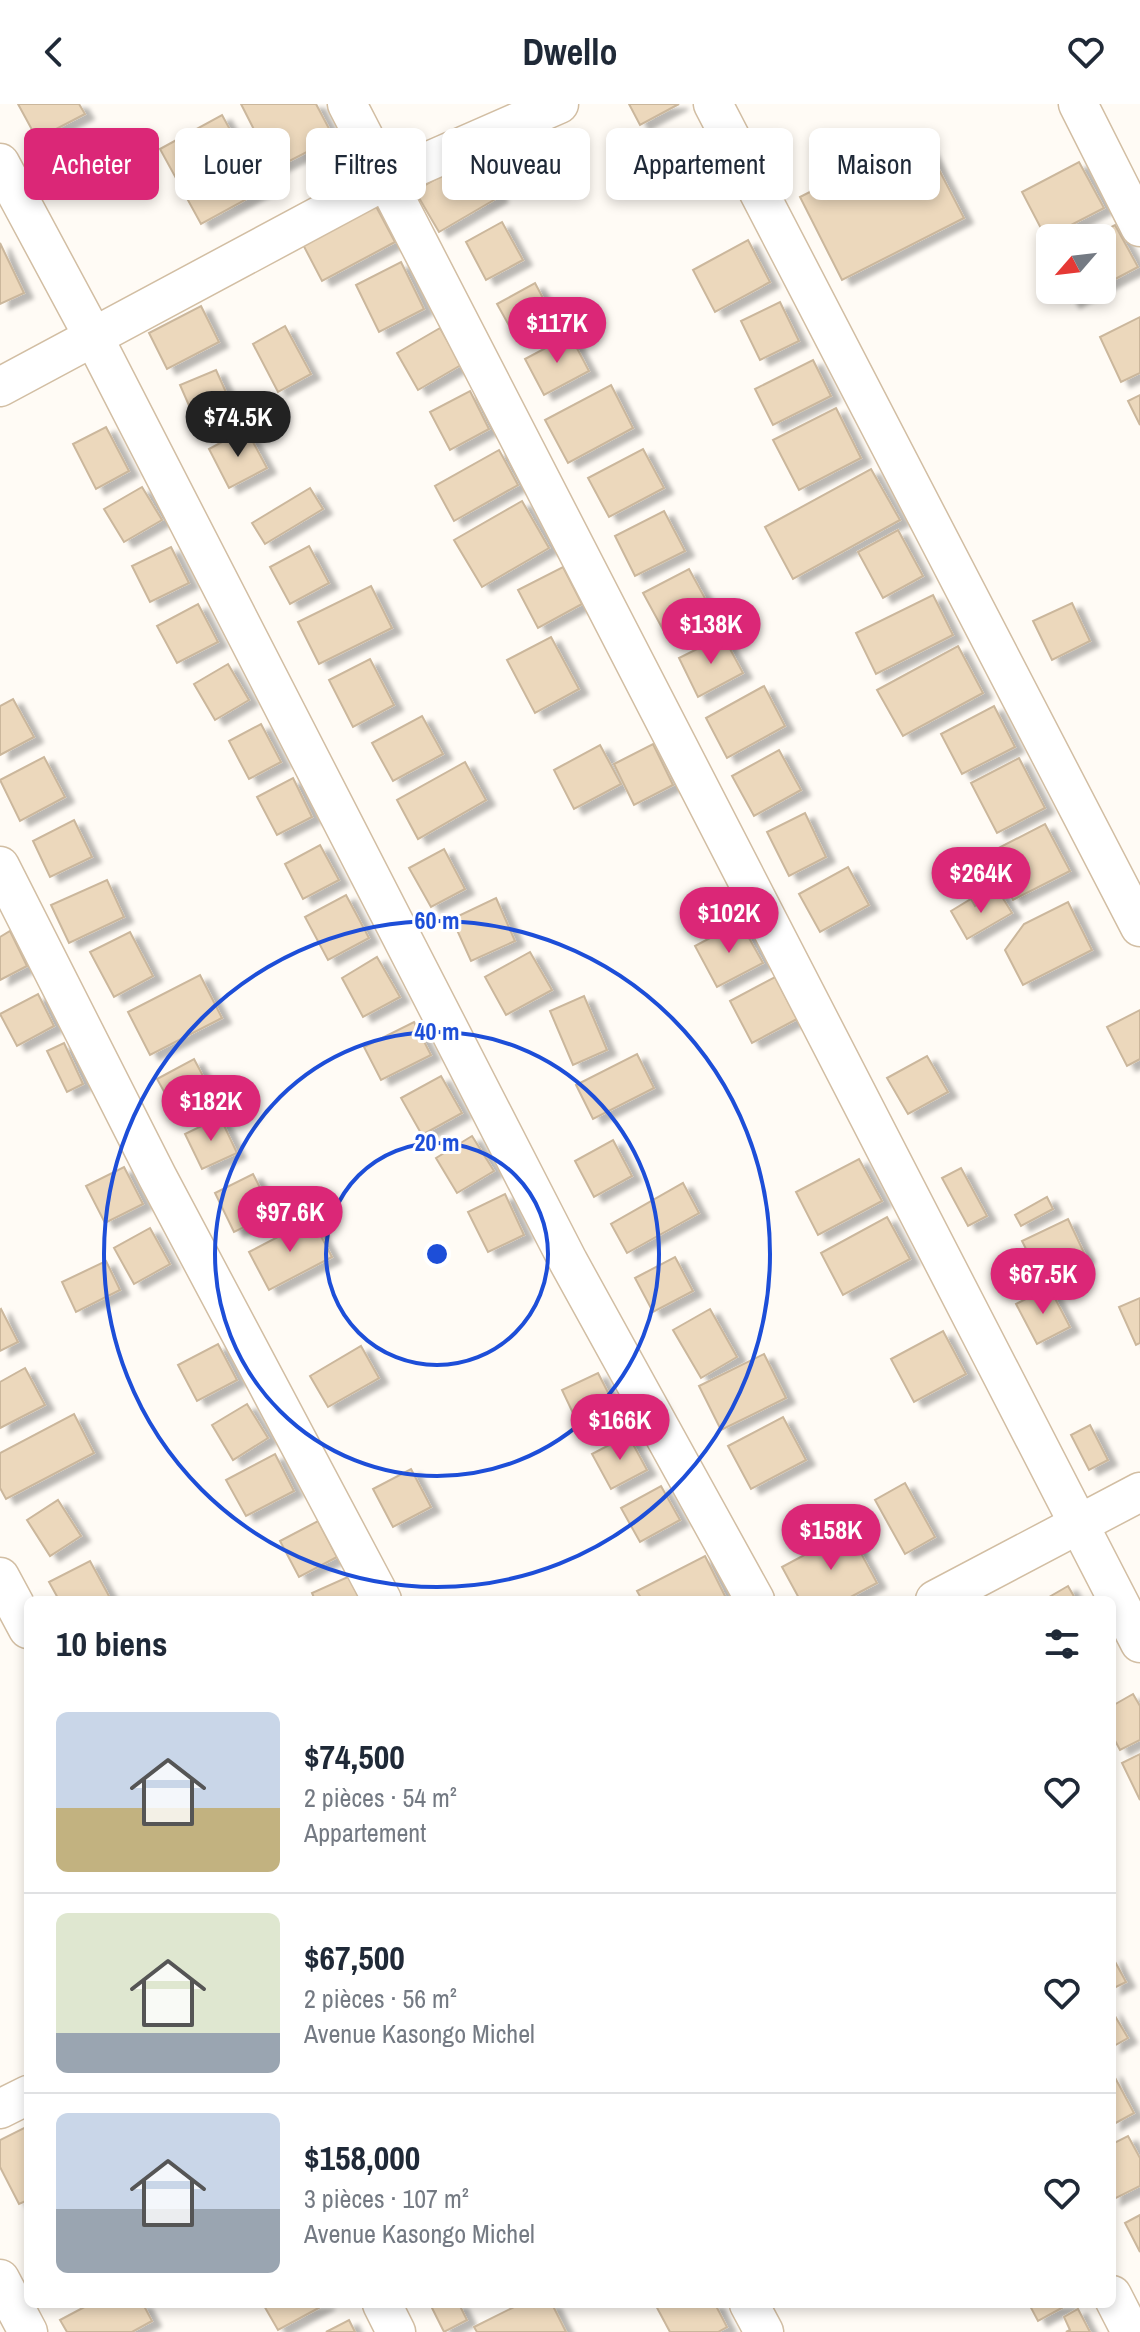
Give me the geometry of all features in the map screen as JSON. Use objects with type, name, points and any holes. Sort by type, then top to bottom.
[{"type":"street","points":[[347,104],[360,128]]},
{"type":"street","points":[[426,162],[559,104]]},
{"type":"street","points":[[713,104],[1140,927]]},
{"type":"street","points":[[1078,104],[1140,227]]},
{"type":"street","points":[[0,163],[94,338],[568,1261],[753,1596]]},
{"type":"street","points":[[0,387],[349,200]]},
{"type":"street","points":[[399,200],[1115,1596]]},
{"type":"street","points":[[0,866],[157,1176],[380,1596]]},
{"type":"street","points":[[943,1596],[1140,1492]]},
{"type":"street","points":[[0,1577],[24,1622]]},
{"type":"street","points":[[1116,1597],[1140,1643]]},
{"type":"street","points":[[0,2109],[24,2097]]},
{"type":"street","points":[[0,2279],[28,2332]]},
{"type":"street","points":[[1116,2303],[1131,2332]]},
{"type":"street","points":[[384,2308],[396,2332]]},
{"type":"street","points":[[751,2308],[764,2332]]},
{"type":"building","points":[[18,104],[79,104],[85,114],[58,128],[31,128]]},
{"type":"building","points":[[241,104],[316,104],[329,128],[306,128],[306,152],[290,161],[290,128],[253,128]]},
{"type":"building","points":[[629,104],[679,104],[640,125]]},
{"type":"building","points":[[222,115],[229,128],[198,128]]},
{"type":"building","points":[[175,141],[175,176],[160,149]]},
{"type":"building","points":[[1079,162],[1104,208],[1073,224],[1039,224],[1022,192]]},
{"type":"building","points":[[940,172],[964,218],[842,280],[800,197],[809,192],[809,200],[940,200]]},
{"type":"building","points":[[442,176],[442,200],[494,200],[439,232],[420,200],[426,200],[426,185]]},
{"type":"building","points":[[188,200],[245,200],[201,224]]},
{"type":"building","points":[[365,200],[373,200],[395,242],[322,281],[298,235]]},
{"type":"building","points":[[502,222],[523,260],[486,280],[466,242]]},
{"type":"building","points":[[1116,227],[1138,267],[1116,279]]},
{"type":"building","points":[[748,240],[770,282],[715,312],[693,270]]},
{"type":"building","points":[[0,243],[24,293],[0,304]]},
{"type":"building","points":[[401,262],[424,309],[379,332],[356,285]]},
{"type":"building","points":[[535,283],[553,317],[516,338],[497,304]]},
{"type":"building","points":[[780,302],[799,341],[760,360],[741,321]]},
{"type":"building","points":[[201,306],[219,342],[167,369],[149,333]]},
{"type":"building","points":[[1140,317],[1140,373],[1121,382],[1100,337]]},
{"type":"building","points":[[285,326],[311,374],[278,392],[253,344]]},
{"type":"building","points":[[440,328],[461,365],[418,390],[397,353]]},
{"type":"building","points":[[570,335],[589,371],[544,395],[525,359]]},
{"type":"building","points":[[813,360],[831,396],[773,425],[755,389]]},
{"type":"building","points":[[216,370],[234,410],[198,426],[180,385]]},
{"type":"building","points":[[611,385],[633,428],[568,463],[545,420]]},
{"type":"building","points":[[470,391],[489,429],[450,450],[430,412]]},
{"type":"building","points":[[1140,395],[1140,425],[1128,401]]},
{"type":"building","points":[[836,408],[861,458],[799,490],[773,440]]},
{"type":"building","points":[[106,427],[129,471],[96,489],[73,444]]},
{"type":"building","points":[[246,429],[267,468],[229,488],[209,449]]},
{"type":"building","points":[[643,449],[664,488],[609,517],[588,478]]},
{"type":"building","points":[[499,450],[518,485],[454,521],[435,486]]},
{"type":"building","points":[[871,469],[900,520],[793,579],[765,527]]},
{"type":"building","points":[[142,487],[162,520],[124,542],[104,509]]},
{"type":"building","points":[[310,488],[323,509],[265,544],[252,523]]},
{"type":"building","points":[[522,501],[549,548],[482,587],[454,540]]},
{"type":"building","points":[[664,511],[685,551],[635,576],[615,536]]},
{"type":"building","points":[[898,530],[923,576],[883,598],[858,552]]},
{"type":"building","points":[[309,546],[329,583],[290,604],[270,567]]},
{"type":"building","points":[[171,547],[189,583],[150,602],[132,566]]},
{"type":"building","points":[[563,567],[582,604],[538,628],[518,590]]},
{"type":"building","points":[[689,569],[713,613],[667,637],[643,593]]},
{"type":"building","points":[[371,586],[392,628],[319,664],[298,622]]},
{"type":"building","points":[[933,595],[953,635],[876,674],[856,633]]},
{"type":"building","points":[[1072,603],[1090,641],[1052,660],[1033,621]]},
{"type":"building","points":[[198,604],[218,642],[177,663],[157,626]]},
{"type":"building","points":[[723,636],[743,673],[698,697],[679,658]]},
{"type":"building","points":[[551,637],[579,689],[535,713],[507,660]]},
{"type":"building","points":[[958,646],[983,693],[903,736],[877,690]]},
{"type":"building","points":[[370,659],[394,705],[353,727],[329,680]]},
{"type":"building","points":[[228,664],[249,700],[215,720],[194,684]]},
{"type":"building","points":[[764,686],[785,726],[727,758],[706,718]]},
{"type":"building","points":[[13,699],[34,737],[0,755],[0,706]]},
{"type":"building","points":[[994,706],[1015,747],[962,774],[941,734]]},
{"type":"building","points":[[422,716],[443,754],[393,781],[372,743]]},
{"type":"building","points":[[261,724],[281,762],[249,779],[229,741]]},
{"type":"building","points":[[653,744],[673,785],[634,805],[614,764]]},
{"type":"building","points":[[600,745],[621,784],[574,809],[554,770]]},
{"type":"building","points":[[779,750],[801,790],[754,816],[732,776]]},
{"type":"building","points":[[44,757],[65,797],[20,821],[0,780]]},
{"type":"building","points":[[1019,758],[1045,808],[997,833],[971,783]]},
{"type":"building","points":[[465,762],[486,800],[418,839],[397,800]]},
{"type":"building","points":[[293,778],[312,817],[277,835],[257,797]]},
{"type":"building","points":[[805,813],[826,857],[789,876],[767,832]]},
{"type":"building","points":[[74,820],[92,857],[50,877],[33,841]]},
{"type":"building","points":[[1045,824],[1070,871],[1013,900],[989,853]]},
{"type":"building","points":[[320,845],[339,880],[303,899],[285,864]]},
{"type":"building","points":[[444,849],[465,889],[431,907],[409,868]]},
{"type":"building","points":[[848,867],[869,905],[820,932],[799,894]]},
{"type":"building","points":[[107,880],[124,917],[69,943],[51,905]]},
{"type":"building","points":[[999,892],[1012,913],[967,939],[951,911],[971,899],[975,906]]},
{"type":"building","points":[[346,895],[369,938],[328,960],[305,917]]},
{"type":"building","points":[[496,898],[515,941],[471,961],[452,919]]},
{"type":"building","points":[[1068,902],[1092,950],[1023,985],[1005,950],[1024,924]]},
{"type":"building","points":[[740,922],[763,963],[717,987],[695,946]]},
{"type":"building","points":[[10,931],[27,966],[0,980],[0,937]]},
{"type":"building","points":[[130,932],[153,976],[114,997],[90,952]]},
{"type":"building","points":[[530,952],[552,990],[506,1015],[485,977]]},
{"type":"building","points":[[377,957],[400,997],[363,1017],[342,978]]},
{"type":"building","points":[[200,975],[222,1018],[150,1055],[128,1012]]},
{"type":"building","points":[[775,977],[797,1019],[752,1043],[730,1001]]},
{"type":"building","points":[[38,994],[54,1026],[17,1046],[0,1014]]},
{"type":"building","points":[[584,996],[607,1050],[573,1065],[550,1011]]},
{"type":"building","points":[[1140,1010],[1140,1059],[1127,1066],[1107,1027]]},
{"type":"building","points":[[414,1022],[431,1055],[381,1080],[364,1047]]},
{"type":"building","points":[[64,1043],[83,1084],[67,1092],[47,1051]]},
{"type":"building","points":[[637,1054],[654,1088],[593,1119],[576,1085]]},
{"type":"building","points":[[927,1056],[948,1092],[908,1114],[887,1078]]},
{"type":"building","points":[[194,1059],[212,1093],[176,1113],[157,1079]]},
{"type":"building","points":[[441,1076],[462,1113],[422,1135],[401,1098]]},
{"type":"building","points":[[220,1117],[237,1153],[202,1169],[185,1134]]},
{"type":"building","points":[[472,1136],[494,1171],[457,1193],[436,1158]]},
{"type":"building","points":[[613,1140],[632,1176],[594,1197],[575,1161]]},
{"type":"building","points":[[859,1159],[882,1201],[818,1235],[796,1192]]},
{"type":"building","points":[[124,1167],[143,1204],[105,1223],[86,1186]]},
{"type":"building","points":[[961,1168],[987,1216],[968,1226],[942,1178]]},
{"type":"building","points":[[253,1174],[273,1213],[234,1232],[215,1193]]},
{"type":"building","points":[[683,1183],[699,1213],[627,1253],[611,1224]]},
{"type":"building","points":[[505,1194],[524,1235],[488,1252],[468,1212]]},
{"type":"building","points":[[1047,1197],[1053,1209],[1021,1226],[1015,1215]]},
{"type":"building","points":[[887,1217],[910,1259],[843,1295],[821,1253]]},
{"type":"building","points":[[312,1219],[332,1257],[269,1290],[249,1252]]},
{"type":"building","points":[[1068,1219],[1086,1257],[1041,1279],[1022,1241]]},
{"type":"building","points":[[150,1228],[170,1264],[134,1284],[114,1248]]},
{"type":"building","points":[[675,1257],[693,1291],[653,1312],[635,1278]]},
{"type":"building","points":[[106,1261],[120,1290],[76,1312],[62,1282]]},
{"type":"building","points":[[1049,1287],[1070,1327],[1037,1344],[1016,1304]]},
{"type":"building","points":[[1140,1298],[1140,1343],[1136,1345],[1119,1307]]},
{"type":"building","points":[[710,1309],[737,1357],[701,1378],[673,1330]]},
{"type":"building","points":[[0,1310],[18,1342],[0,1351]]},
{"type":"building","points":[[943,1331],[966,1374],[914,1402],[891,1359]]},
{"type":"building","points":[[218,1344],[237,1380],[197,1401],[178,1365]]},
{"type":"building","points":[[361,1346],[379,1378],[328,1407],[310,1376]]},
{"type":"building","points":[[764,1354],[786,1398],[721,1430],[699,1386]]},
{"type":"building","points":[[25,1368],[45,1405],[0,1428],[0,1382]]},
{"type":"building","points":[[598,1373],[617,1410],[580,1428],[562,1390]]},
{"type":"building","points":[[247,1404],[268,1438],[233,1460],[212,1425]]},
{"type":"building","points":[[74,1414],[94,1453],[6,1499],[0,1488],[0,1453]]},
{"type":"building","points":[[783,1417],[806,1460],[751,1489],[728,1446]]},
{"type":"building","points":[[1090,1425],[1108,1460],[1089,1470],[1071,1435]]},
{"type":"building","points":[[628,1435],[647,1470],[611,1489],[592,1454]]},
{"type":"building","points":[[275,1454],[294,1491],[246,1516],[226,1480]]},
{"type":"building","points":[[411,1469],[431,1507],[393,1527],[373,1489]]},
{"type":"building","points":[[905,1483],[935,1537],[905,1554],[875,1500]]},
{"type":"building","points":[[661,1486],[680,1520],[640,1542],[621,1508]]},
{"type":"building","points":[[58,1500],[81,1536],[50,1556],[27,1520]]},
{"type":"building","points":[[318,1521],[337,1557],[299,1577],[280,1541]]},
{"type":"building","points":[[849,1531],[877,1583],[853,1596],[798,1596],[782,1567]]},
{"type":"building","points":[[705,1556],[725,1596],[640,1596],[637,1591]]},
{"type":"building","points":[[90,1561],[109,1596],[57,1596],[49,1582]]},
{"type":"building","points":[[350,1576],[359,1596],[313,1596],[312,1593]]},
{"type":"building","points":[[1068,1586],[1074,1596],[1051,1596]]},
{"type":"building","points":[[1133,1694],[1140,1706],[1140,1740],[1120,1750],[1116,1742],[1116,1704]]},
{"type":"building","points":[[1140,1754],[1140,1800],[1122,1763]]},
{"type":"building","points":[[1116,1963],[1126,1982],[1116,1987]]},
{"type":"building","points":[[1116,2018],[1128,2038],[1116,2045]]},
{"type":"building","points":[[1116,2079],[1134,2113],[1116,2123]]},
{"type":"building","points":[[24,2128],[24,2202],[19,2204],[0,2167],[0,2140]]},
{"type":"building","points":[[1128,2136],[1140,2158],[1140,2186],[1116,2198],[1116,2142]]},
{"type":"building","points":[[1140,2215],[1140,2252],[1125,2223]]},
{"type":"building","points":[[82,2308],[145,2308],[152,2321],[132,2332],[67,2332],[60,2320]]},
{"type":"building","points":[[265,2308],[319,2308],[278,2330]]},
{"type":"building","points":[[432,2308],[461,2308],[467,2320],[444,2332]]},
{"type":"building","points":[[512,2308],[554,2308],[566,2332],[477,2332],[474,2327]]},
{"type":"building","points":[[657,2308],[717,2308],[727,2327],[718,2332],[670,2332]]},
{"type":"building","points":[[1031,2308],[1062,2308],[1038,2321]]},
{"type":"building","points":[[1078,2309],[1090,2332],[1066,2332],[1070,2330],[1064,2317]]},
{"type":"building","points":[[349,2320],[355,2332],[326,2332]]}]
